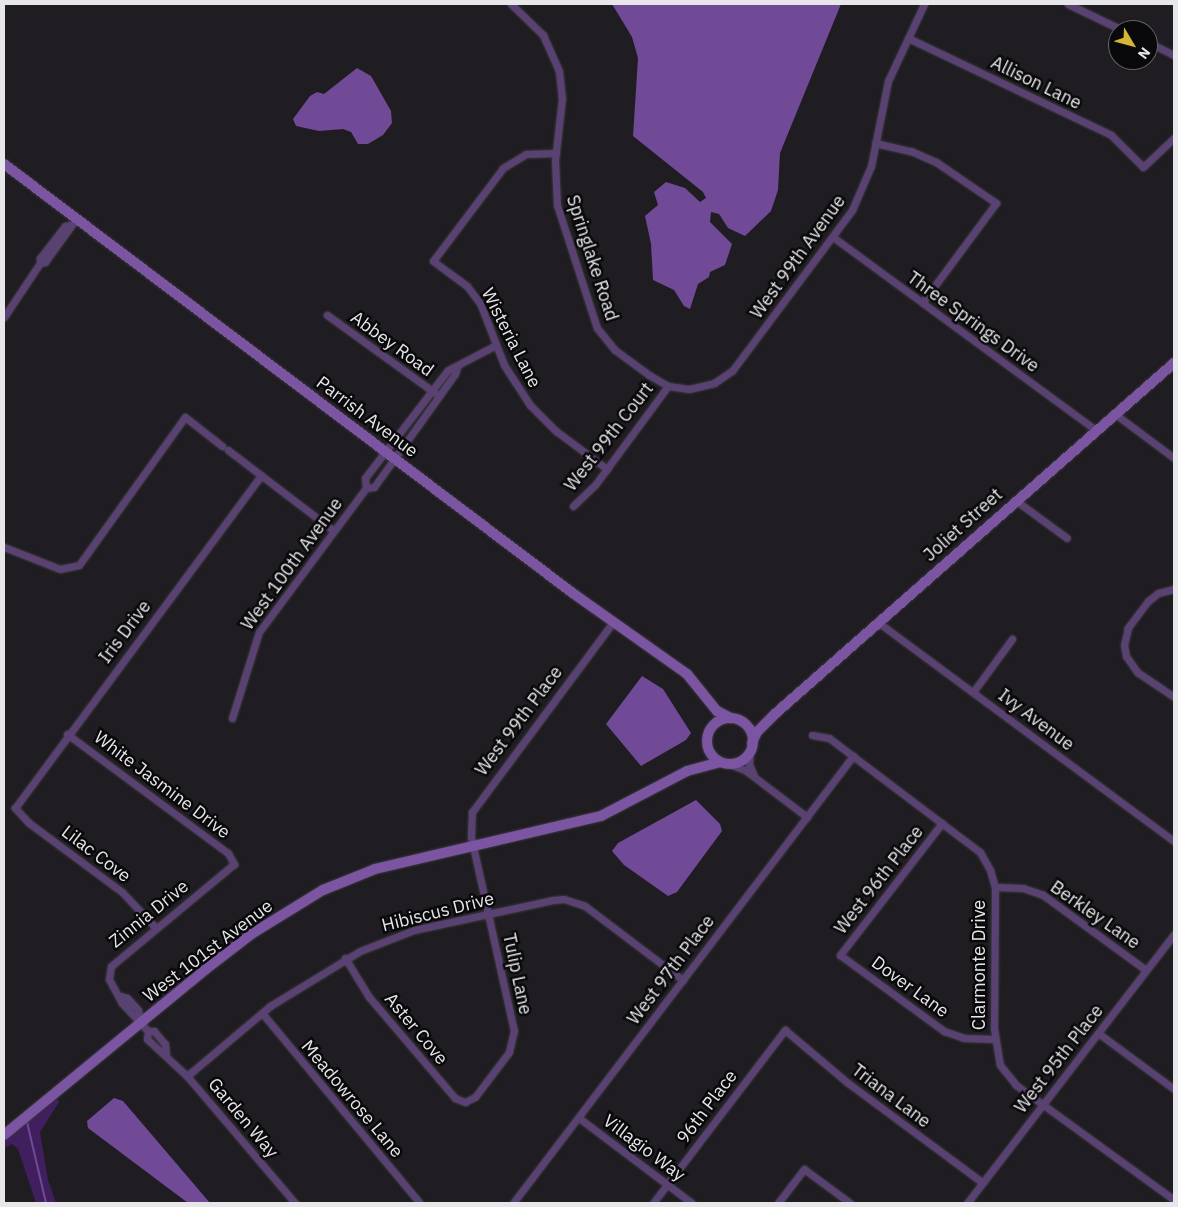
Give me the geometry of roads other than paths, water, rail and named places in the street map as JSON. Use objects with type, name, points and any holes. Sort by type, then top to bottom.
[{"type":"street","name":"Springlake Road","points":[[511,4],[543,35],[557,62],[562,98],[556,153],[557,205],[597,328],[615,350],[668,386]]},
{"type":"street","name":"West 99th Avenue","points":[[668,386],[698,388],[726,376],[833,237],[860,196],[875,143],[888,81],[924,4]]},
{"type":"street","points":[[1068,4],[1108,23]]},
{"type":"street","name":"Allison Lane","points":[[908,38],[1111,135],[1143,167],[1174,138]]},
{"type":"street","points":[[1158,47],[1174,55]]},
{"type":"street","points":[[875,143],[911,151],[936,162],[996,203],[922,303]]},
{"type":"street","name":"Wisteria Lane","points":[[556,153],[526,154],[503,168],[433,261],[474,293],[486,313],[496,345],[513,381],[535,411],[607,469]]},
{"type":"street","name":"Parrish Avenue","points":[[4,164],[73,222],[613,622],[687,674],[720,713],[742,722]]},
{"type":"street","points":[[4,317],[40,263],[40,258],[65,226],[73,222]]},
{"type":"street","name":"Three Springs Drive","points":[[833,237],[1096,430]]},
{"type":"street","name":"Abbey Road","points":[[327,315],[439,397]]},
{"type":"street","name":"West 100th Avenue","points":[[232,718],[259,632],[366,488],[374,486],[390,456],[448,370],[458,366],[472,355],[496,345]]},
{"type":"street","name":"Joliet Street","points":[[751,747],[757,732],[776,713],[1015,500],[1174,363]]},
{"type":"street","name":"West 100th Avenue","points":[[366,488],[365,478],[390,456],[439,397],[455,374],[458,366]]},
{"type":"street","name":"West 99th Court","points":[[573,506],[607,469],[668,386]]},
{"type":"street","points":[[1115,414],[1174,458]]},
{"type":"street","points":[[4,547],[60,569],[79,565],[185,417],[334,530]]},
{"type":"street","name":"Iris Drive","points":[[15,808],[67,734],[261,475]]},
{"type":"street","points":[[1015,500],[1067,538]]},
{"type":"street","points":[[1174,589],[1158,593],[1148,601],[1128,628],[1124,645],[1126,656],[1137,672],[1174,698]]},
{"type":"street","name":"West 99th Place","points":[[473,847],[470,825],[475,804],[613,622]]},
{"type":"street","name":"Ivy Avenue","points":[[879,623],[1174,841]]},
{"type":"street","points":[[973,692],[1012,639]]},
{"type":"street","points":[[708,699],[712,716],[708,736],[710,753],[725,763],[756,778],[806,817]]},
{"type":"street","name":"Joliet Street","points":[[742,722],[756,723],[776,713]]},
{"type":"street","points":[[708,736],[717,722],[731,718]]},
{"type":"street","points":[[742,722],[751,732],[749,764],[756,778]]},
{"type":"street","name":"White Jasmine Drive","points":[[67,734],[228,853],[234,864]]},
{"type":"street","name":"Clarmonte Drive","points":[[812,735],[825,736],[980,852],[990,870],[994,887],[994,1039],[997,1059],[1007,1077],[1174,1200]]},
{"type":"street","name":"West 101st Avenue","points":[[4,1135],[145,1028],[253,934],[323,890],[375,869],[601,816],[687,771],[703,757],[708,736]]},
{"type":"street","points":[[725,763],[740,762],[751,747]]},
{"type":"street","name":"West 97th Place","points":[[513,1203],[853,756]]},
{"type":"street","name":"West 101st Avenue","points":[[687,771],[725,763]]},
{"type":"street","name":"Lilac Cove","points":[[15,808],[29,823],[122,892],[155,927]]},
{"type":"street","name":"West 96th Place","points":[[840,955],[942,823]]},
{"type":"street","name":"Tulip Lane","points":[[473,847],[513,1036],[509,1052],[475,1097]]},
{"type":"street","name":"Zinnia Drive","points":[[145,1028],[138,1010],[127,998],[121,996],[109,979],[111,966],[155,927],[234,864]]},
{"type":"street","name":"Berkley Lane","points":[[994,887],[1023,888],[1043,895],[1146,970]]},
{"type":"street","name":"Hibiscus Drive","points":[[187,1076],[262,1012],[345,958],[401,934],[488,913],[553,900],[574,901],[682,980]]},
{"type":"street","name":"West 95th Place","points":[[967,1203],[1174,934]]},
{"type":"street","name":"Dover Lane","points":[[840,955],[944,1030],[964,1038],[994,1039]]},
{"type":"street","name":"Aster Cove","points":[[345,958],[369,997],[455,1098],[465,1102],[475,1097]]},
{"type":"street","name":"Meadowrose Lane","points":[[262,1012],[420,1203]]},
{"type":"street","name":"Garden Way","points":[[145,1028],[147,1039],[158,1051],[166,1054],[187,1076],[295,1203]]},
{"type":"street","name":"Triana Lane","points":[[785,1030],[848,1083],[982,1182]]},
{"type":"street","name":"96th Place","points":[[653,1203],[785,1030]]},
{"type":"street","points":[[1098,1033],[1174,1089]]},
{"type":"street","name":"Villagio Way","points":[[579,1118],[692,1203]]},
{"type":"street","points":[[778,1203],[804,1169],[850,1203]]},
{"type":"waterway","points":[[27,1122],[46,1203]]}]
